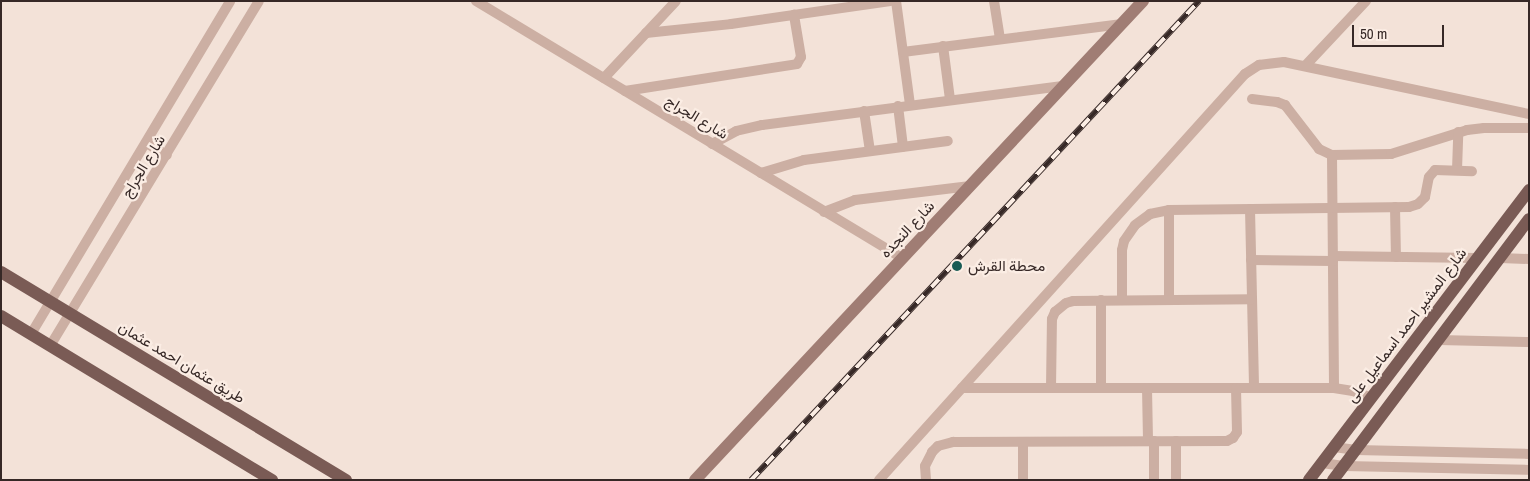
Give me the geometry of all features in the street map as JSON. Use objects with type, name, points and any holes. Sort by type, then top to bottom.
[{"type":"main road","name":"شارع المشير احمد اسماعيل على","points":[[1309,480],[1529,190]]},
{"type":"main road","points":[[1333,480],[1529,219]]},
{"type":"main road","name":"طريق عثمان احمد عثمان","points":[[1,272],[346,480]]},
{"type":"main road","points":[[1,316],[272,480]]},
{"type":"street","name":"شارع الجراج","points":[[30,334],[51,302],[230,1]]},
{"type":"street","name":"شارع الجراج","points":[[50,346],[259,1]]},
{"type":"street","name":"شارع الجراج","points":[[476,1],[902,258]]},
{"type":"street","points":[[604,78],[676,1]]},
{"type":"street","points":[[646,33],[794,15],[822,6],[890,1]]},
{"type":"street","points":[[896,1],[910,104]]},
{"type":"street","points":[[994,1],[1000,39]]},
{"type":"street","name":"شارع النجده","points":[[695,480],[1143,1]]},
{"type":"street","points":[[1304,66],[1366,1]]},
{"type":"street","points":[[625,91],[797,64],[800,57],[794,15]]},
{"type":"street","points":[[903,52],[1122,24]]},
{"type":"street","points":[[943,46],[950,99]]},
{"type":"street","points":[[879,480],[1245,74],[1267,62],[1284,62],[1529,114]]},
{"type":"street","points":[[712,144],[736,131],[749,127],[910,104],[1064,86]]},
{"type":"street","points":[[1252,99],[1284,105],[1319,149],[1332,155],[1398,153],[1458,132],[1484,128],[1529,128]]},
{"type":"street","points":[[898,106],[903,147]]},
{"type":"street","points":[[864,111],[870,151]]},
{"type":"street","points":[[1457,170],[1458,132]]},
{"type":"street","points":[[760,173],[793,162],[948,141]]},
{"type":"street","points":[[146,143],[167,155]]},
{"type":"street","points":[[1332,155],[1334,388]]},
{"type":"street","points":[[1122,300],[1122,250],[1124,240],[1142,219],[1159,212],[1169,210],[1414,206],[1422,201],[1432,172],[1438,170],[1472,171]]},
{"type":"street","points":[[824,212],[855,200],[970,186]]},
{"type":"street","points":[[1395,207],[1396,257]]},
{"type":"street","points":[[1250,209],[1254,388]]},
{"type":"street","points":[[1169,210],[1169,300]]},
{"type":"street","points":[[1251,260],[1396,257],[1477,258]]},
{"type":"street","points":[[1500,258],[1529,259]]},
{"type":"street","points":[[1052,388],[1051,327],[1055,312],[1060,307],[1073,301],[1252,299]]},
{"type":"street","points":[[1101,300],[1102,388]]},
{"type":"street","points":[[1439,340],[1529,342]]},
{"type":"street","points":[[962,388],[1334,388],[1353,391],[1372,398]]},
{"type":"street","points":[[1146,388],[1154,480]]},
{"type":"street","points":[[926,480],[925,466],[928,458],[932,452],[945,443],[1227,441],[1233,438],[1237,428],[1236,388]]},
{"type":"street","points":[[1176,441],[1176,480]]},
{"type":"street","points":[[1023,442],[1023,480]]},
{"type":"street","points":[[1334,447],[1356,450],[1529,454]]},
{"type":"street","points":[[1322,463],[1344,466],[1529,470]]},
{"type":"railway","points":[[751,480],[1199,1]]},
{"type":"place","name":"محطة القرش","points":[[957,266]]}]
